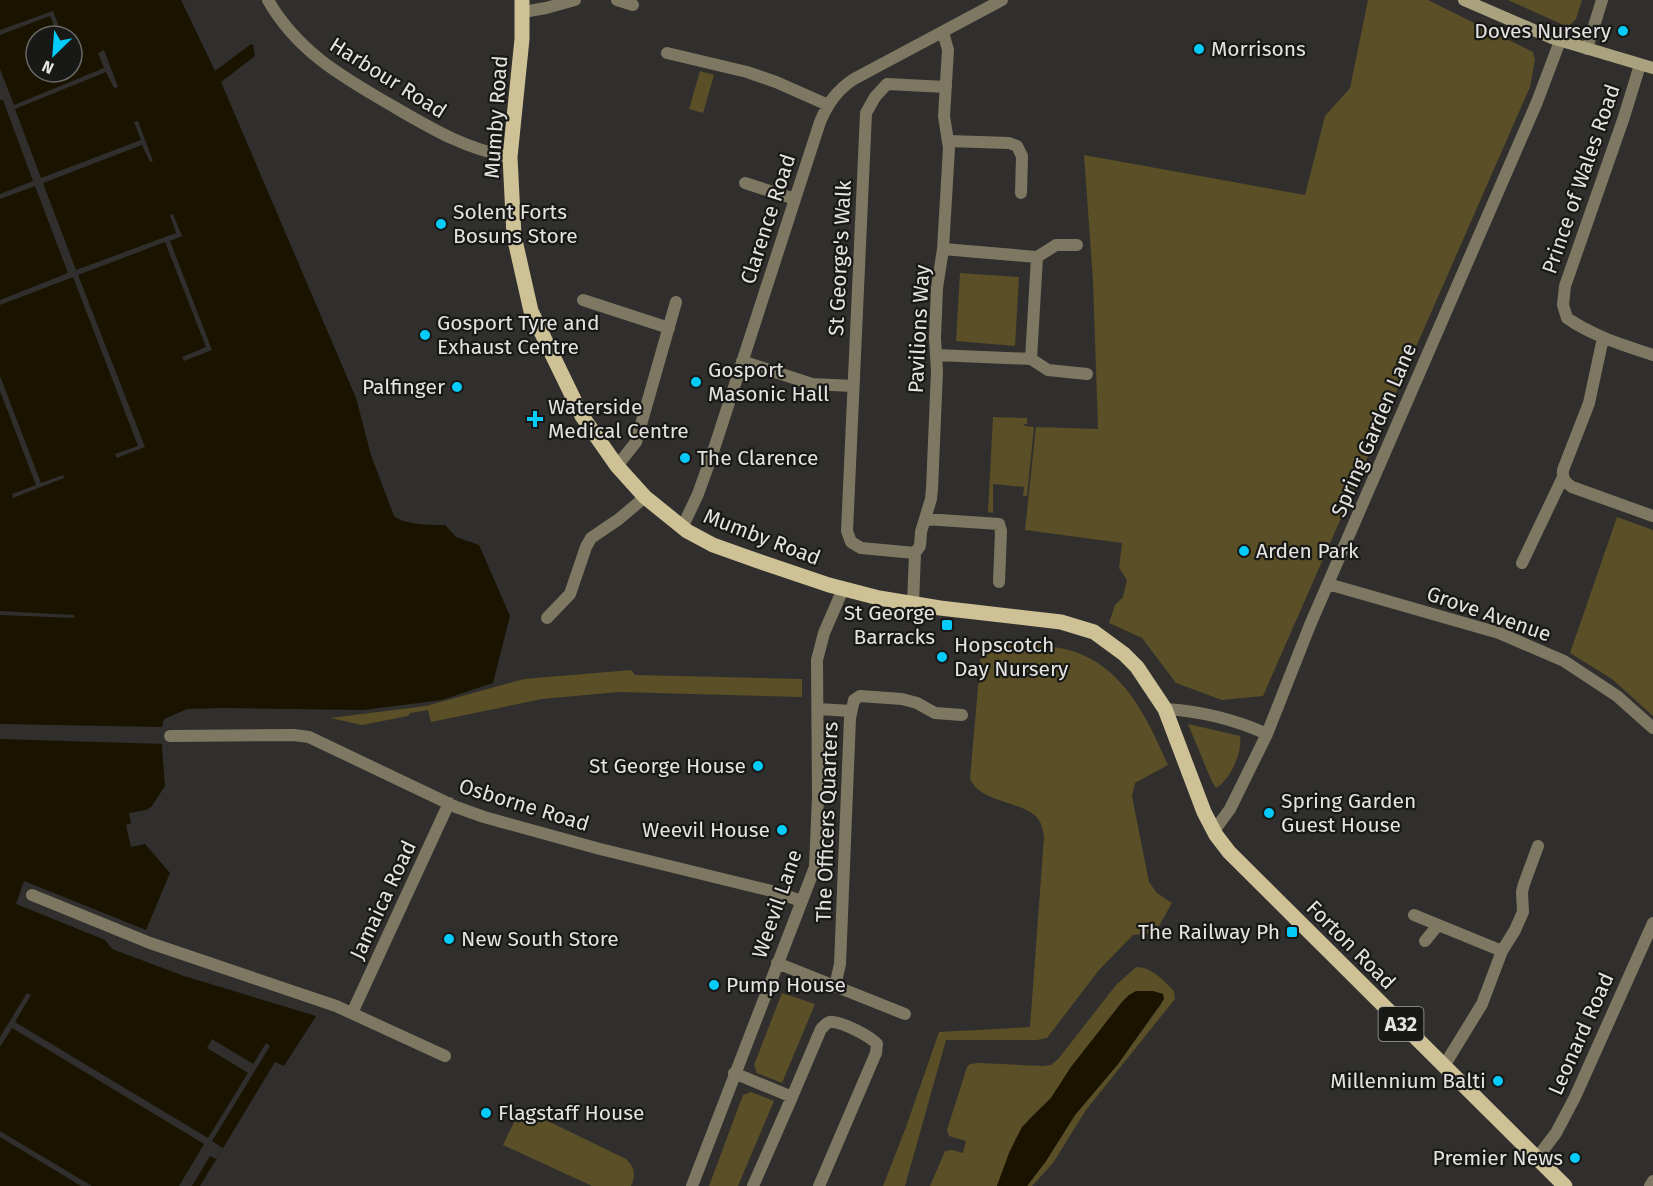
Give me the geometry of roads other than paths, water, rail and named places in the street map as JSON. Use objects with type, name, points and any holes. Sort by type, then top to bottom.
[{"type":"main road","name":"Mumby Road","points":[[522,6],[522,39],[510,157],[514,236],[531,311],[582,416],[617,466],[645,497],[682,528],[728,551],[843,589],[913,604],[1061,622],[1094,632],[1124,654],[1137,667],[1165,709],[1181,747],[1192,783],[1214,831]]},
{"type":"main road","name":"Forton Road","points":[[1214,831],[1236,861],[1565,1186]]},
{"type":"street","name":"Harbour Road","points":[[268,0],[302,44],[340,76],[462,144],[484,152],[510,157]]},
{"type":"street","points":[[275,11],[283,0]]},
{"type":"street","points":[[522,6],[546,8],[575,0]]},
{"type":"street","points":[[617,0],[633,5]]},
{"type":"street","name":"Clarence Road","points":[[682,528],[698,495],[828,105],[839,90],[850,82],[943,32],[980,5],[1002,0]]},
{"type":"street","points":[[1464,0],[1560,41],[1653,69]]},
{"type":"street","points":[[1587,49],[1602,0]]},
{"type":"street","name":"Pavilions Way","points":[[913,604],[915,553],[920,546],[921,531],[932,495],[936,355],[934,338],[947,201],[948,141],[944,120],[948,50],[943,32]]},
{"type":"street","name":"Spring Garden Lane","points":[[1214,831],[1230,809],[1267,734],[1328,584],[1537,102],[1560,41]]},
{"type":"street","points":[[667,53],[747,72],[828,105]]},
{"type":"street","name":"Prince of Wales Road","points":[[1603,338],[1567,318],[1563,305],[1565,286],[1640,65]]},
{"type":"street","name":"St George's Walk","points":[[915,553],[864,549],[852,543],[848,537],[846,525],[866,115],[882,87],[887,84],[946,84]]},
{"type":"street","points":[[948,141],[1009,143],[1017,146],[1022,156],[1021,193]]},
{"type":"street","points":[[745,183],[795,199]]},
{"type":"street","points":[[943,249],[1037,257],[1056,245],[1077,245]]},
{"type":"street","points":[[1031,359],[1037,257]]},
{"type":"street","points":[[583,300],[669,328]]},
{"type":"street","points":[[617,466],[636,442],[676,302]]},
{"type":"street","points":[[1522,563],[1563,477],[1563,470],[1589,403],[1603,338],[1653,355]]},
{"type":"street","points":[[936,355],[1031,359],[1048,370],[1087,374]]},
{"type":"street","points":[[742,361],[812,384],[853,386]]},
{"type":"street","points":[[1563,477],[1572,487],[1653,516]]},
{"type":"street","points":[[547,618],[570,594],[591,538],[645,497]]},
{"type":"street","points":[[925,519],[999,524],[1002,531],[999,582]]},
{"type":"street","name":"Grove Avenue","points":[[1328,584],[1499,633],[1564,661],[1617,696],[1653,728]]},
{"type":"street","name":"Weevil Lane","points":[[692,1186],[815,867],[818,709],[816,674],[819,649],[843,589]]},
{"type":"street","name":"The Officers Quarters","points":[[835,986],[840,964],[851,711],[856,697],[906,699],[935,713],[962,715]]},
{"type":"street","points":[[818,709],[851,711]]},
{"type":"street","points":[[1165,709],[1220,719],[1267,734]]},
{"type":"street","name":"Osborne Road","points":[[170,736],[305,736],[317,739],[449,803],[502,823],[776,892],[801,901]]},
{"type":"street","name":"Jamaica Road","points":[[352,1013],[449,803]]},
{"type":"street","points":[[1444,1066],[1482,1004],[1502,951],[1523,912],[1524,884],[1538,846]]},
{"type":"street","points":[[32,895],[150,943],[323,1001],[445,1056]]},
{"type":"street","points":[[1414,915],[1502,951]]},
{"type":"street","name":"Leonard Road","points":[[1537,1158],[1556,1133],[1575,1097],[1653,922]]},
{"type":"street","points":[[1425,940],[1438,925]]},
{"type":"street","points":[[777,963],[905,1014]]},
{"type":"street","points":[[753,1186],[821,1029],[826,1023],[834,1022],[871,1037],[877,1044],[876,1053],[819,1186]]},
{"type":"street","points":[[734,1073],[792,1097]]},
{"type":"street","points":[[1650,1186],[1653,1181]]},
{"type":"place","name":"Doves Nursery","points":[[1623,31]]},
{"type":"place","name":"Morrisons","points":[[1199,49]]},
{"type":"place","name":"Solent Forts Bosuns Store","points":[[441,224]]},
{"type":"place","name":"Gosport Tyre and Exhaust Centre","points":[[425,335]]},
{"type":"place","name":"Gosport Masonic Hall","points":[[696,382]]},
{"type":"place","name":"Palfinger","points":[[457,387]]},
{"type":"place","name":"Waterside Medical Centre","points":[[535,419]]},
{"type":"place","name":"The Clarence","points":[[685,458]]},
{"type":"place","name":"Arden Park","points":[[1244,551]]},
{"type":"place","name":"St George Barracks","points":[[947,625]]},
{"type":"place","name":"Hopscotch Day Nursery","points":[[942,657]]},
{"type":"place","name":"St George House","points":[[758,766]]},
{"type":"place","name":"Spring Garden Guest House","points":[[1269,813]]},
{"type":"place","name":"Weevil House","points":[[782,830]]},
{"type":"place","name":"The Railway Ph","points":[[1292,932]]},
{"type":"place","name":"New South Store","points":[[449,939]]},
{"type":"place","name":"Pump House","points":[[714,985]]},
{"type":"place","name":"Millennium Balti","points":[[1498,1081]]},
{"type":"place","name":"Flagstaff House","points":[[486,1113]]},
{"type":"place","name":"Premier News","points":[[1575,1158]]}]
